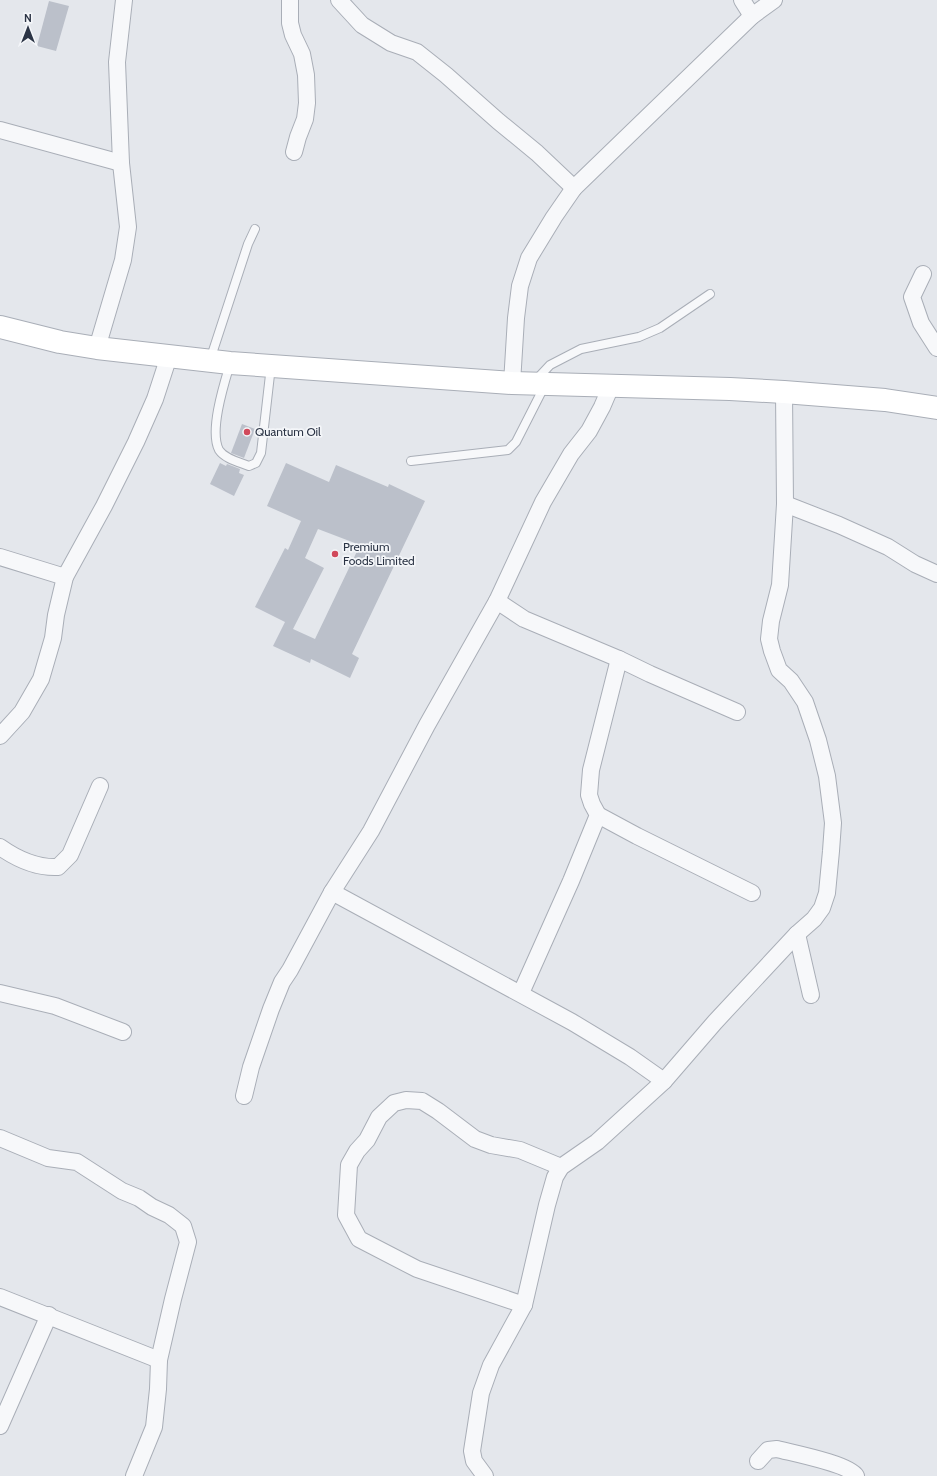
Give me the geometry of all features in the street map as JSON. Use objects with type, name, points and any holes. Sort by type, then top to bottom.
[{"type":"main road","points":[[0,327],[60,342],[97,348],[220,362],[530,384],[730,389],[784,392],[885,400],[937,408]]},
{"type":"street","points":[[97,348],[123,260],[128,227],[121,163],[117,62],[124,0]]},
{"type":"street","points":[[290,0],[290,23],[293,36],[302,54],[307,103],[305,119],[294,152]]},
{"type":"street","points":[[339,0],[362,25],[390,43],[417,52],[446,75],[537,153],[574,188]]},
{"type":"street","points":[[742,0],[752,16]]},
{"type":"street","points":[[530,384],[516,318],[520,286],[529,258],[554,217],[574,188],[752,16],[774,0]]},
{"type":"street","points":[[0,130],[121,163]]},
{"type":"street","points":[[923,274],[912,296],[921,323],[937,348]]},
{"type":"street","points":[[0,736],[22,712],[41,679],[53,638],[56,615],[65,577],[104,506],[136,442],[155,399],[169,356]]},
{"type":"street","points":[[244,1096],[256,1052],[282,982],[332,892],[371,831],[427,725],[496,601],[543,502],[571,454],[589,431],[611,386]]},
{"type":"street","points":[[486,1476],[474,1461],[472,1450],[481,1393],[491,1366],[524,1305],[546,1205],[555,1177],[561,1167],[597,1142],[664,1081],[715,1022],[797,934],[814,919],[822,908],[826,893],[833,823],[826,776],[818,740],[805,702],[791,681],[779,670],[769,639],[771,621],[780,586],[785,504],[784,392]]},
{"type":"street","points":[[785,504],[839,525],[888,547],[915,564],[937,574]]},
{"type":"street","points":[[0,557],[65,577]]},
{"type":"street","points":[[496,601],[524,619],[619,659],[737,712]]},
{"type":"street","points":[[619,659],[592,770],[589,795],[598,815],[752,893]]},
{"type":"street","points":[[0,847],[35,865],[58,867],[70,855],[100,786]]},
{"type":"street","points":[[521,993],[571,881],[598,815]]},
{"type":"street","points":[[332,892],[521,993],[630,1057],[664,1081]]},
{"type":"street","points":[[797,934],[811,995]]},
{"type":"street","points":[[0,992],[55,1006],[124,1032]]},
{"type":"street","points":[[524,1305],[417,1269],[359,1238],[346,1215],[349,1165],[357,1150],[367,1140],[379,1117],[394,1103],[406,1100],[422,1101],[475,1139],[491,1145],[520,1150],[561,1167]]},
{"type":"street","points":[[0,1138],[48,1158],[77,1162],[122,1191],[139,1198],[183,1226],[188,1242],[172,1299],[159,1360],[158,1390],[154,1427],[134,1476]]},
{"type":"street","points":[[0,1296],[159,1360]]},
{"type":"street","points":[[0,1426],[49,1315]]},
{"type":"street","points":[[758,1461],[768,1450],[776,1449],[833,1464],[852,1471],[856,1476]]},
{"type":"lane","points":[[255,230],[248,244],[220,362],[216,419],[216,438],[219,450],[227,458],[249,466],[256,463],[261,453],[271,366]]},
{"type":"lane","points":[[411,461],[508,450],[516,442],[530,384],[550,365],[581,349],[639,337],[660,328],[710,294]]},
{"type":"building","points":[[49,1],[69,6],[56,51],[37,46]]},
{"type":"building","points":[[242,424],[255,429],[244,458],[231,453]]},
{"type":"building","points":[[220,463],[240,469],[239,473],[244,475],[234,496],[210,484]]},
{"type":"building","points":[[286,463],[329,482],[336,465],[388,487],[389,484],[425,501],[352,654],[359,658],[350,678],[311,659],[310,663],[273,646],[285,622],[255,607],[285,548],[288,550],[301,521],[267,506]],"holes":[[[318,529],[360,545],[315,639],[293,629],[324,568],[305,558]]]},
{"type":"place","name":"Quantum Oil","points":[[247,432]]},
{"type":"place","name":"Premium Foods Limited","points":[[335,554]]}]
